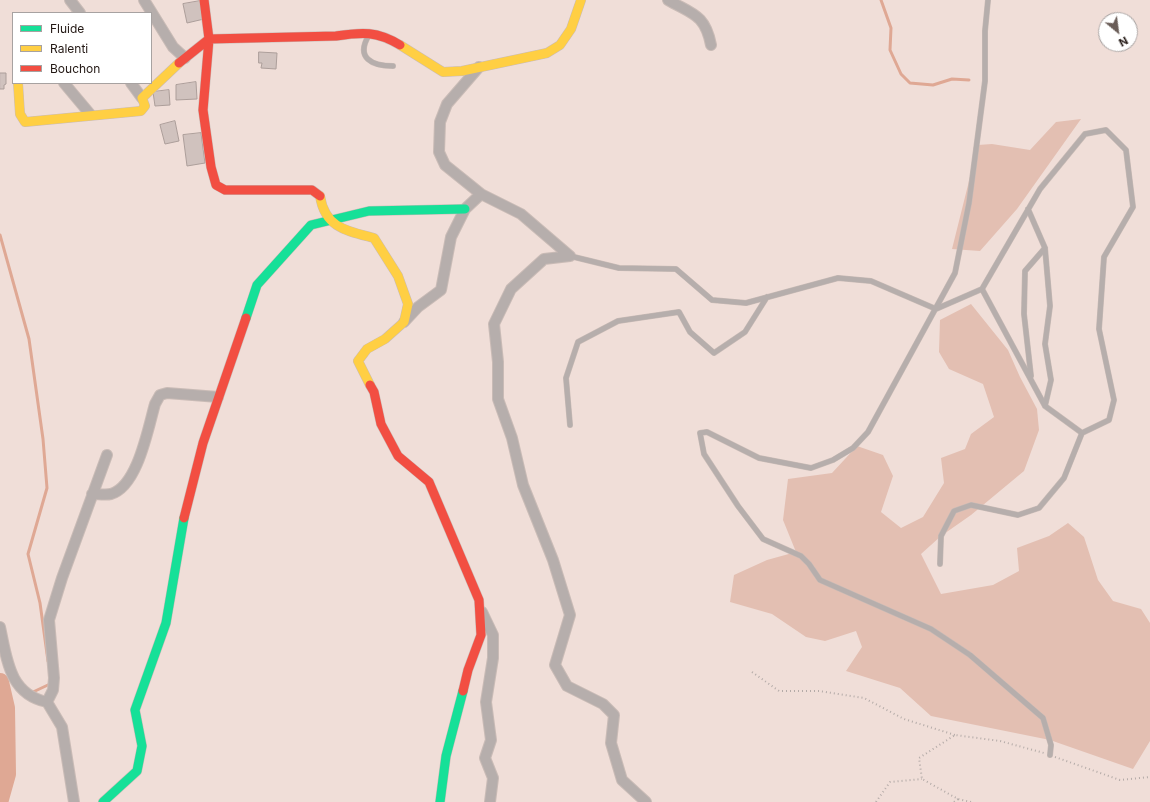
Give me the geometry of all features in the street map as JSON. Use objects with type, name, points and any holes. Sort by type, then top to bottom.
[{"type":"street","points":[[70,0],[79,12]]},
{"type":"street","points":[[144,0],[151,12]]},
{"type":"street","points":[[204,0],[209,38],[203,110],[216,185],[225,190],[312,190],[320,196],[320,208],[328,221],[349,231],[374,238],[398,276],[408,304],[404,322]]},
{"type":"street","points":[[142,98],[209,38],[336,36],[354,33],[370,33],[385,36],[443,72],[462,71],[480,66],[547,54],[560,45],[571,29],[581,0]]},
{"type":"street","points":[[668,0],[696,14],[705,24],[711,45]]},
{"type":"street","points":[[152,13],[173,47],[185,58]]},
{"type":"street","points":[[480,66],[447,104],[440,122],[439,152],[445,165],[481,194],[521,214],[570,256]]},
{"type":"street","points":[[18,84],[20,114],[25,122],[90,114],[141,111],[145,106],[142,98],[132,84]]},
{"type":"street","points":[[65,84],[90,114]]},
{"type":"street","points":[[440,802],[446,756],[468,670],[481,635],[480,609],[476,590],[429,482],[398,456],[381,424],[374,392],[358,361],[367,349],[385,338],[404,322],[418,307],[441,290],[451,236],[465,209],[481,194]]},
{"type":"street","points":[[103,802],[136,771],[142,746],[135,710],[166,623],[184,515],[203,443],[257,285],[311,225],[369,211],[465,209]]},
{"type":"street","points":[[570,256],[544,259],[511,289],[494,324],[498,362],[498,399],[512,438],[523,485],[553,560],[570,615],[555,665],[567,686],[603,704],[614,715],[611,743],[622,780],[646,802]]},
{"type":"street","points":[[92,494],[111,494],[124,487],[138,463],[155,404],[160,395],[167,393],[218,397]]},
{"type":"street","points":[[47,702],[52,690],[54,678],[49,620],[92,494],[107,455]]},
{"type":"street","points":[[480,609],[493,635],[493,658],[486,702],[491,740],[485,758],[493,778],[490,802]]},
{"type":"street","points":[[0,627],[10,671],[23,692],[36,700],[47,702],[62,727],[74,802]]},
{"type":"lane","points":[[988,0],[985,31],[986,81],[969,203],[955,273],[868,432],[853,448],[833,460],[811,468],[759,458],[707,432],[700,433],[700,442],[704,454],[715,471],[763,539],[801,556],[809,564],[820,580],[931,629],[970,655],[1043,718],[1051,745],[1050,755]]},
{"type":"lane","points":[[370,33],[365,42],[364,51],[369,62],[378,66],[393,66]]},
{"type":"lane","points":[[570,256],[619,268],[676,269],[712,300],[746,303],[838,278],[871,281],[936,309],[982,289],[1040,189],[1085,134],[1106,130],[1126,150],[1133,207],[1104,257],[1099,329],[1114,400],[1109,420],[1082,433],[1064,478],[1039,508],[1018,515],[971,505],[954,511],[941,536],[940,564]]},
{"type":"lane","points":[[1028,210],[1045,248],[1050,306],[1045,344],[1051,380],[1045,406]]},
{"type":"lane","points":[[1031,380],[1024,314],[1025,271],[1045,248]]},
{"type":"lane","points":[[982,289],[1045,406],[1082,433]]},
{"type":"lane","points":[[570,425],[566,378],[578,342],[618,322],[679,312],[690,332],[714,352],[745,332],[767,297]]},
{"type":"path","points":[[752,672],[779,691],[819,691],[864,698],[904,719],[955,735],[1000,741],[1050,755],[1120,780],[1150,776]]},
{"type":"path","points":[[922,779],[919,758],[955,735]]},
{"type":"path","points":[[876,802],[890,782],[922,779],[958,799],[971,802]]},
{"type":"path","points":[[954,802],[958,799]]},
{"type":"shaded area","points":[[1081,119],[1017,209],[980,251],[952,249],[978,145],[992,144],[1030,150],[1056,122]]},
{"type":"shaded area","points":[[971,304],[1008,350],[1037,409],[1039,430],[1024,471],[971,515],[941,536],[921,554],[941,594],[993,585],[1019,571],[1017,548],[1049,536],[1068,523],[1084,537],[1098,580],[1113,601],[1141,609],[1150,623],[1150,741],[1133,769],[1050,740],[931,716],[900,688],[846,671],[862,647],[856,631],[825,641],[806,637],[772,614],[730,602],[734,575],[767,560],[796,552],[783,520],[788,479],[832,473],[857,446],[883,455],[893,476],[881,512],[901,528],[923,517],[944,483],[941,458],[965,449],[971,434],[994,417],[983,384],[949,369],[939,352],[940,320]]},
{"type":"building","points":[[200,1],[204,19],[187,23],[183,4]]},
{"type":"building","points":[[259,52],[277,53],[276,69],[261,68],[262,63],[259,63]]},
{"type":"building","points":[[0,73],[6,73],[6,84],[4,85],[4,89],[0,89]]},
{"type":"building","points":[[196,82],[197,99],[176,100],[176,85]]},
{"type":"building","points":[[169,90],[170,105],[155,106],[153,92]]},
{"type":"building","points":[[175,121],[179,141],[165,144],[160,125]]},
{"type":"building","points":[[201,133],[205,163],[187,166],[183,135]]},
{"type":"waterway","points":[[881,0],[891,28],[890,50],[901,74],[910,83],[933,85],[952,79],[969,80]]},
{"type":"waterway","points":[[0,235],[29,339],[43,439],[47,488],[28,554],[40,603],[48,661]]},
{"type":"waterway","points":[[0,682],[6,708],[7,774],[0,799]]},
{"type":"waterway","points":[[33,692],[50,684],[50,682]]},
{"type":"traffic: fast","points":[[246,318],[257,285],[311,225],[369,211],[465,209]]},
{"type":"traffic: fast","points":[[103,802],[137,771],[142,746],[135,710],[166,623],[184,518]]},
{"type":"traffic: fast","points":[[440,802],[446,756],[463,691]]},
{"type":"traffic: slow","points":[[400,45],[443,72],[462,71],[547,53],[560,45],[571,29],[581,0]]},
{"type":"traffic: slow","points":[[18,84],[20,114],[25,122],[141,111],[145,106],[142,98],[179,63]]},
{"type":"traffic: slow","points":[[320,196],[323,207],[332,222],[346,230],[374,238],[398,276],[408,304],[404,322],[385,339],[367,349],[358,361],[370,385]]},
{"type":"traffic: jam","points":[[204,0],[209,39],[203,110],[211,167],[216,185],[225,190],[312,190],[320,196]]},
{"type":"traffic: jam","points":[[179,63],[209,39],[336,36],[362,33],[384,37],[400,45]]},
{"type":"traffic: jam","points":[[184,518],[203,443],[246,318]]},
{"type":"traffic: jam","points":[[370,385],[374,392],[381,424],[398,456],[429,482],[479,600],[481,635],[468,670],[463,691]]}]
